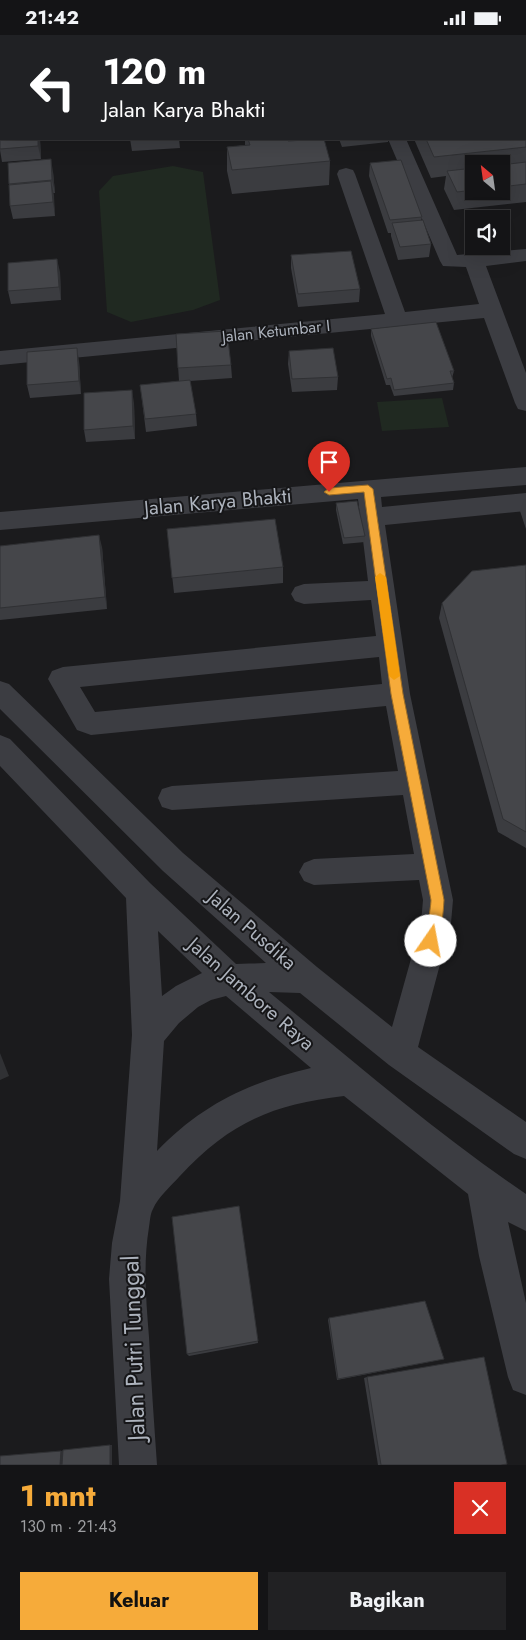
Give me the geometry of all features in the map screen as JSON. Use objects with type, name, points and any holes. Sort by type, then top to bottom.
[{"type":"street","points":[[397,140],[450,260],[474,261],[526,255]]},
{"type":"street","points":[[346,174],[397,319]]},
{"type":"street","points":[[474,261],[526,403]]},
{"type":"street","name":"Jalan Ketumbar I","points":[[0,358],[492,310]]},
{"type":"street","name":"Jalan Karya Bhakti","points":[[0,521],[526,476]]},
{"type":"street","points":[[368,489],[397,694],[438,900],[436,923],[400,1054]]},
{"type":"street","points":[[372,517],[526,501]]},
{"type":"street","points":[[304,594],[382,590]]},
{"type":"street","points":[[390,645],[63,677],[61,679],[87,721],[91,723],[397,694]]},
{"type":"street","name":"Jalan Pusdika","points":[[0,692],[173,861],[306,978],[400,1054],[526,1142]]},
{"type":"street","name":"Jalan Jambore Raya","points":[[0,747],[140,893],[230,979],[349,1079],[483,1185],[526,1215]]},
{"type":"street","points":[[172,798],[414,782]]},
{"type":"street","points":[[314,873],[431,866]]},
{"type":"street","name":"Jalan Putri Tunggal","points":[[138,1465],[127,1279],[128,1243],[138,1201],[148,1035],[140,893]]},
{"type":"street","points":[[148,1035],[169,1010],[214,983],[230,979],[306,978]]},
{"type":"street","name":"Jalan Putri Tunggal","points":[[138,1201],[161,1170],[187,1143],[216,1120],[248,1103],[281,1090],[315,1082],[349,1079]]},
{"type":"street","points":[[483,1185],[526,1377]]},
{"type":"shaded area","points":[[173,166],[203,172],[220,300],[193,310],[131,322],[107,312],[99,191],[113,176]]},
{"type":"shaded area","points":[[442,398],[449,427],[382,431],[377,402]]},
{"type":"building","points":[[0,140],[38,140],[38,146],[0,149]]},
{"type":"building","points":[[248,140],[324,140],[330,161],[232,170],[227,147],[250,145]]},
{"type":"building","points":[[426,140],[526,140],[526,147],[434,157]]},
{"type":"building","points":[[51,159],[52,180],[9,184],[8,163]]},
{"type":"building","points":[[401,160],[422,217],[390,220],[370,163]]},
{"type":"building","points":[[526,162],[526,184],[510,186],[510,164]]},
{"type":"building","points":[[465,169],[465,191],[457,192],[447,171]]},
{"type":"building","points":[[51,181],[53,202],[10,206],[9,185]]},
{"type":"building","points":[[423,220],[431,244],[400,247],[392,223]]},
{"type":"building","points":[[351,251],[360,289],[298,294],[291,255]]},
{"type":"building","points":[[57,259],[59,287],[8,291],[8,263]]},
{"type":"building","points":[[436,322],[454,371],[450,371],[454,383],[394,390],[391,378],[387,379],[371,329]]},
{"type":"building","points":[[227,331],[231,365],[178,368],[176,334]]},
{"type":"building","points":[[77,348],[79,381],[27,385],[27,352]]},
{"type":"building","points":[[333,348],[338,377],[292,379],[289,351]]},
{"type":"building","points":[[190,380],[196,414],[145,419],[140,385]]},
{"type":"building","points":[[132,390],[133,426],[84,430],[84,393]]},
{"type":"building","points":[[357,501],[365,536],[344,538],[336,503]]},
{"type":"building","points":[[275,519],[283,567],[172,578],[167,529]]},
{"type":"building","points":[[99,535],[105,597],[0,608],[0,546]]},
{"type":"building","points":[[526,565],[526,832],[503,819],[442,603],[472,571]]},
{"type":"building","points":[[239,1206],[258,1341],[187,1354],[172,1217]]},
{"type":"building","points":[[425,1301],[444,1359],[338,1379],[329,1318]]},
{"type":"building","points":[[484,1357],[507,1464],[381,1465],[367,1377]]},
{"type":"building","points":[[110,1445],[110,1465],[62,1465],[63,1450]]},
{"type":"building","points":[[61,1451],[60,1465],[0,1465],[0,1456]]},
{"type":"slow traffic","points":[[380,577],[394,676]]},
{"type":"route","points":[[329,492],[368,489],[397,694],[438,900],[436,923],[431,941]]}]
